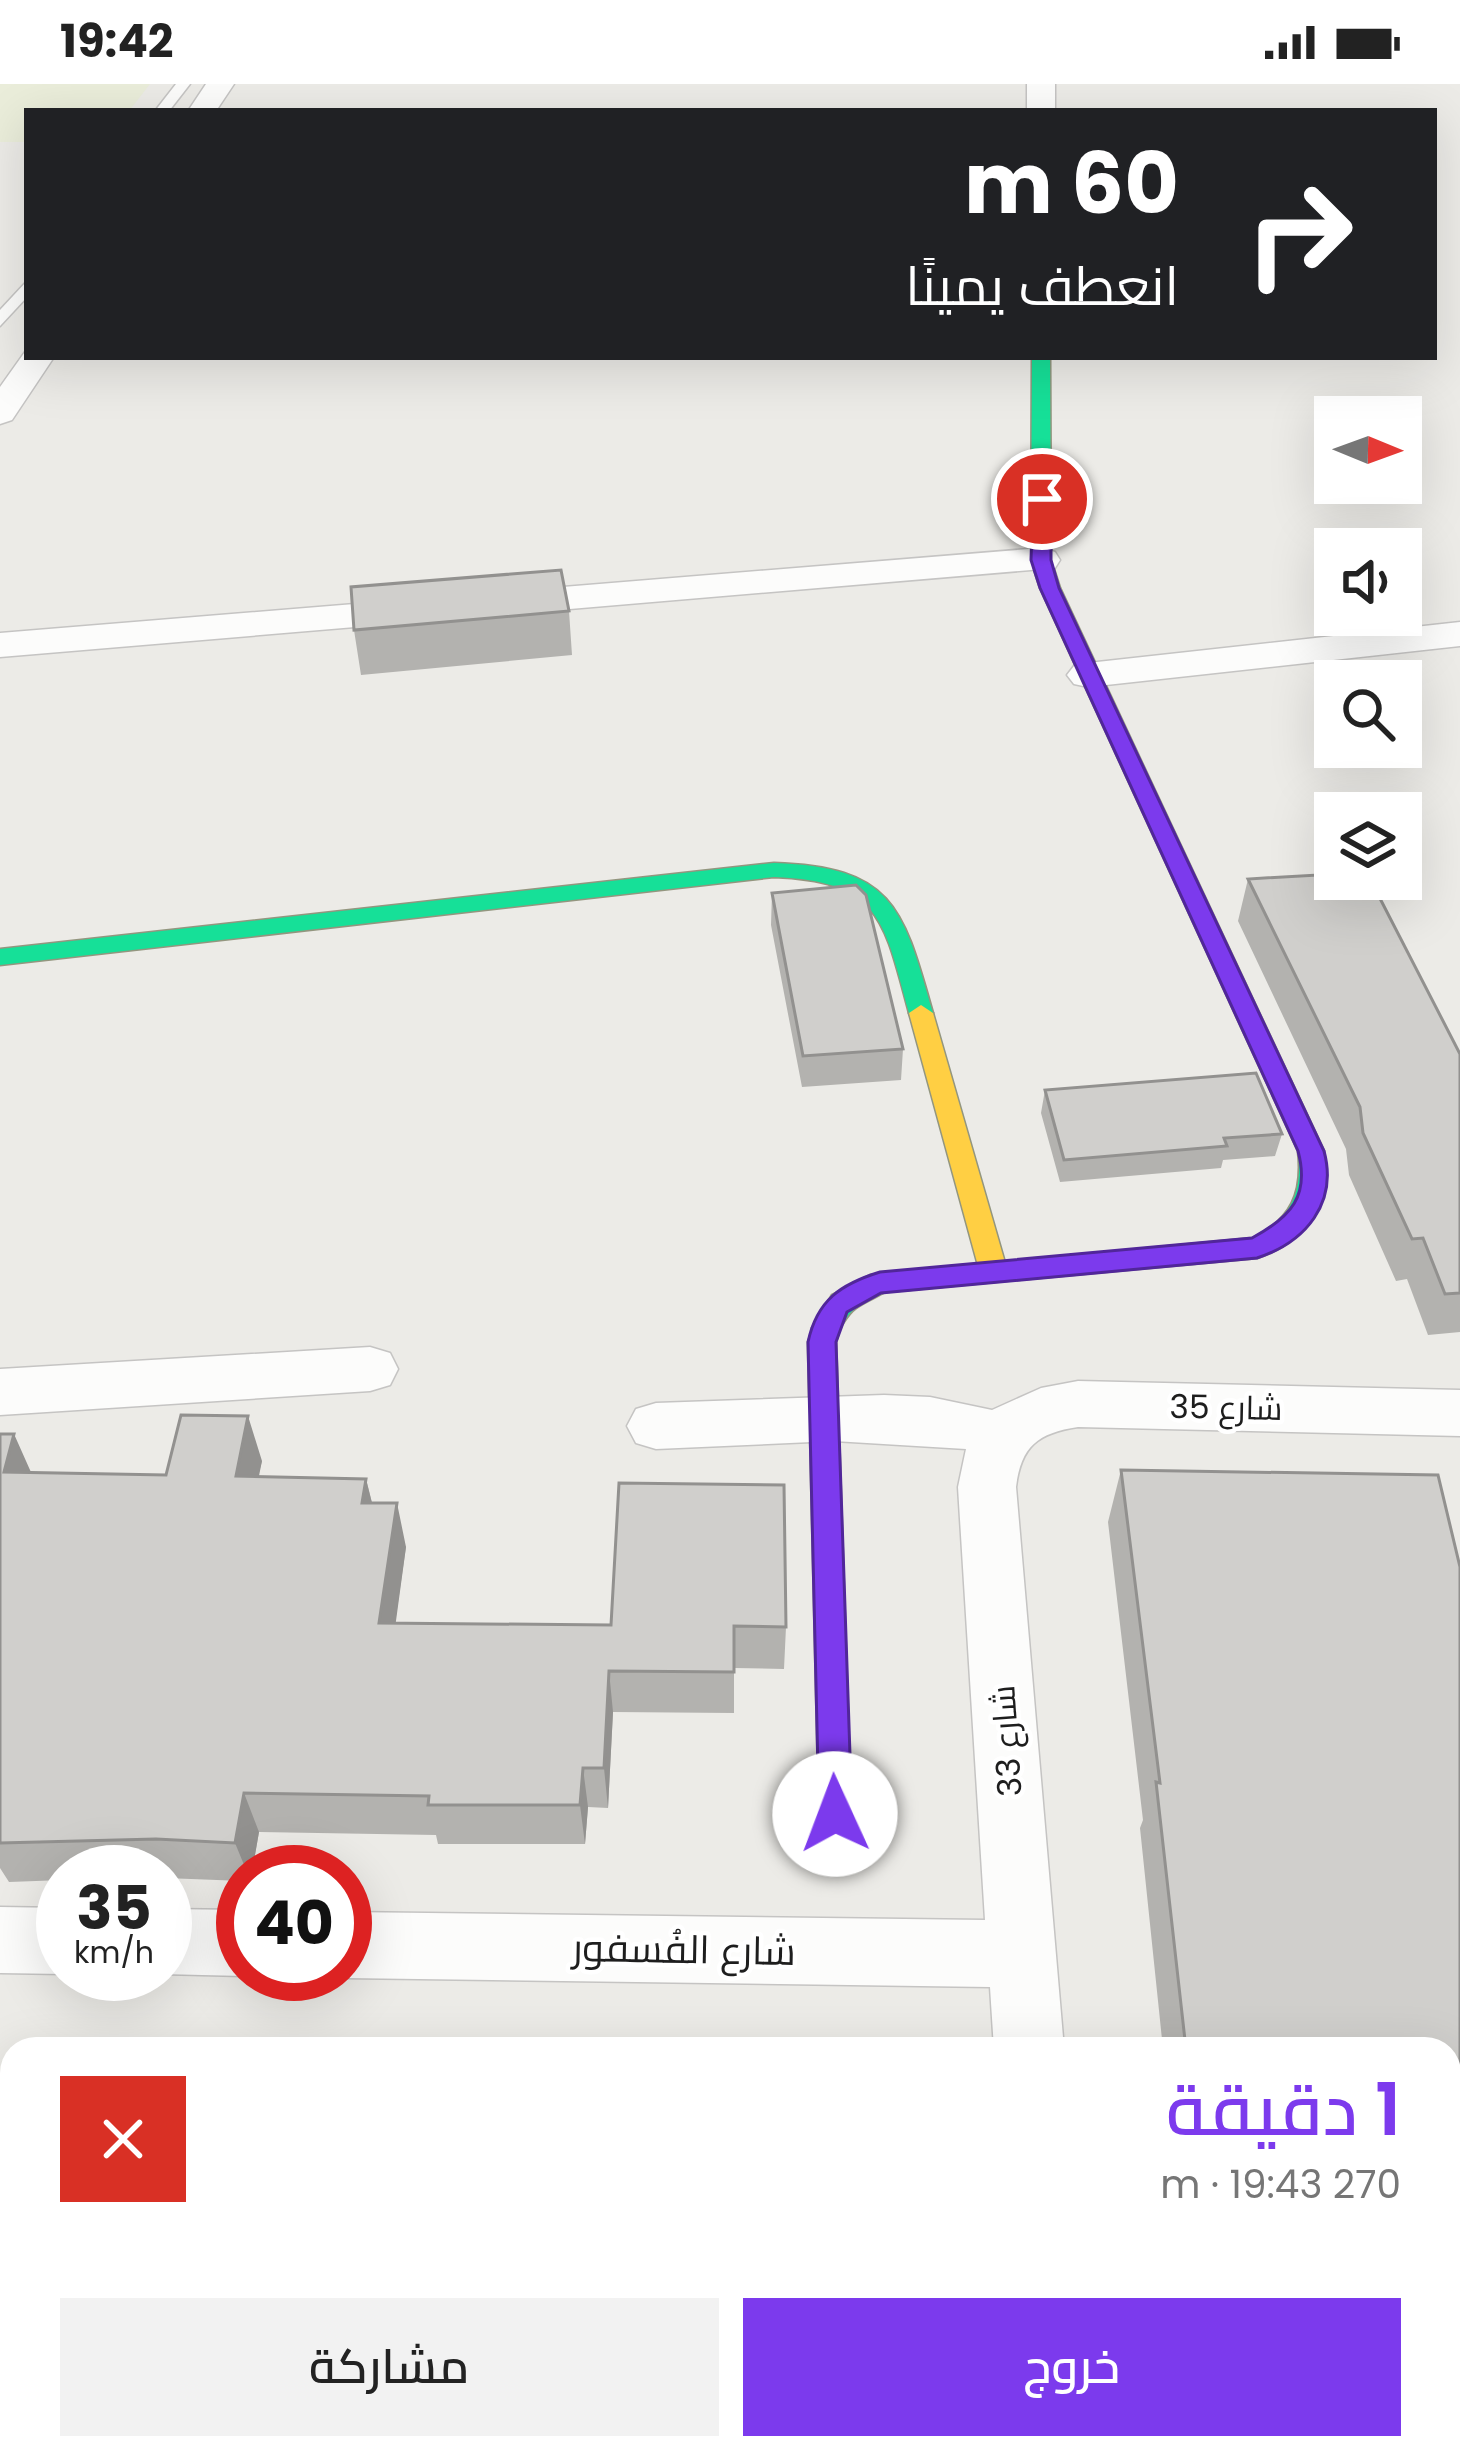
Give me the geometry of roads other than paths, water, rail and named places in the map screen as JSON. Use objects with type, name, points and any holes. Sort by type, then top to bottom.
[{"type":"street","points":[[0,413],[35,360]]},
{"type":"street","points":[[835,1814],[822,1342],[826,1322],[838,1305],[856,1291],[880,1282],[1257,1248],[1293,1228],[1315,1195],[1317,1173],[1311,1151],[1088,675],[1041,560],[1042,360]]},
{"type":"street","points":[[0,645],[1041,560]]},
{"type":"street","points":[[1088,675],[1460,634]]},
{"type":"street","points":[[0,957],[774,870],[800,868],[850,879],[886,906],[896,925],[994,1273]]},
{"type":"street","points":[[0,1392],[370,1369]]},
{"type":"street","name":"شارع 35","points":[[1000,1436],[1019,1419],[1078,1404],[1459,1417]]},
{"type":"street","points":[[656,1426],[956,1421],[1000,1436]]},
{"type":"street","name":"شارع 33","points":[[1000,1436],[988,1460],[987,1487],[1028,2037]]},
{"type":"street","points":[[0,1940],[36,1941]]},
{"type":"street","name":"شارع الفُسفور","points":[[372,1945],[1022,1954]]},
{"type":"lane","points":[[164,108],[183,84]]},
{"type":"lane","points":[[0,321],[24,290]]}]
